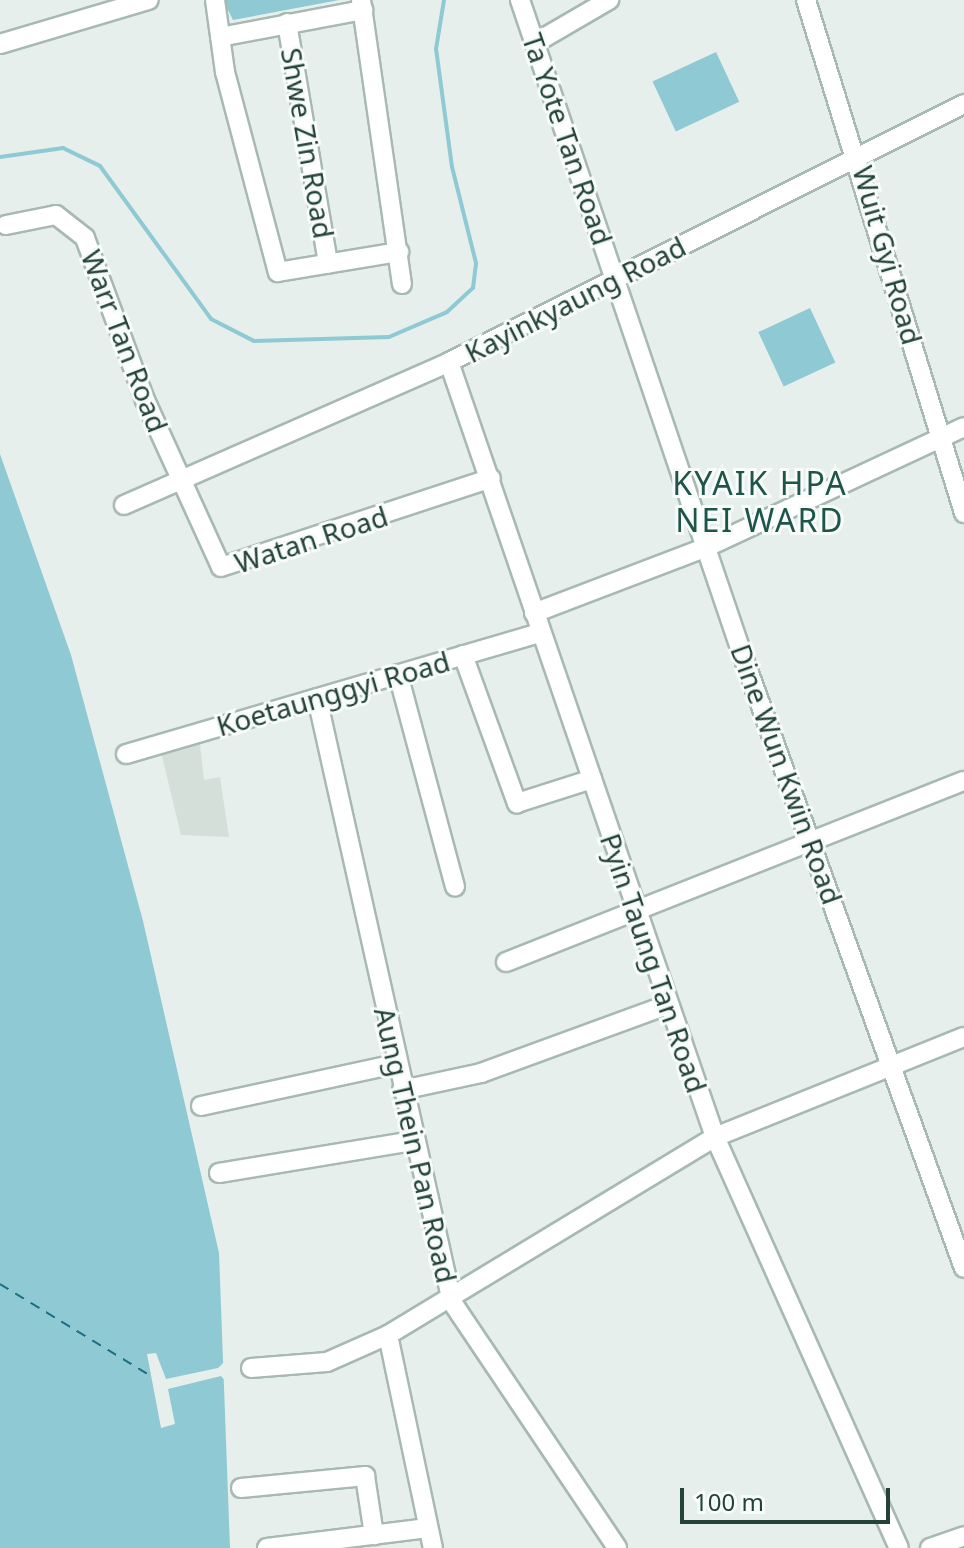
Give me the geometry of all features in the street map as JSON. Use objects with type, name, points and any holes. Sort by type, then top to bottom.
[{"type":"street","points":[[0,44],[148,0]]},
{"type":"street","points":[[215,0],[220,37],[278,272],[399,252]]},
{"type":"street","name":"Ta Yote Tan Road","points":[[520,0],[617,278]]},
{"type":"street","points":[[535,43],[609,0]]},
{"type":"street","name":"Wuit Gyi Road","points":[[806,0],[859,156],[964,513]]},
{"type":"street","points":[[220,37],[362,5],[402,284]]},
{"type":"street","name":"Shwe Zin Road","points":[[287,23],[328,264]]},
{"type":"street","name":"Kayinkyaung Road","points":[[124,505],[449,362],[964,104]]},
{"type":"street","name":"Warr Tan Road","points":[[6,225],[56,215],[85,238],[180,482]]},
{"type":"street","name":"Dine Wun Kwin Road","points":[[617,278],[810,840],[962,1255]]},
{"type":"street","name":"Pyin Taung Tan Road","points":[[449,362],[491,478],[667,1005],[715,1137],[899,1548]]},
{"type":"street","points":[[534,613],[709,546],[964,427]]},
{"type":"street","name":"Watan Road","points":[[180,482],[225,569],[491,478]]},
{"type":"street","name":"Koetaunggyi Road","points":[[126,754],[541,633]]},
{"type":"street","points":[[463,655],[517,803],[592,779]]},
{"type":"street","points":[[398,674],[455,887]]},
{"type":"street","name":"Aung Thein Pan Road","points":[[317,698],[413,1141],[452,1302],[617,1548]]},
{"type":"street","points":[[506,962],[964,781]]},
{"type":"street","points":[[402,1090],[481,1073],[667,1005]]},
{"type":"street","points":[[251,1368],[327,1362],[388,1335],[452,1302],[715,1137],[964,1037]]},
{"type":"street","points":[[201,1106],[396,1064]]},
{"type":"street","points":[[219,1173],[413,1141]]},
{"type":"street","points":[[388,1335],[433,1548]]},
{"type":"street","points":[[241,1488],[365,1476],[374,1535]]},
{"type":"street","points":[[267,1548],[428,1528]]},
{"type":"street","points":[[930,1548],[964,1536]]},
{"type":"shaded area","points":[[199,735],[204,780],[220,777],[229,837],[181,835],[159,744]]},
{"type":"water","points":[[223,0],[339,0],[233,20]]},
{"type":"water","points":[[716,52],[739,102],[676,131],[653,82]]},
{"type":"water","points":[[810,308],[835,362],[784,386],[758,332]]},
{"type":"water","points":[[0,454],[71,655],[143,921],[219,1253],[230,1548],[0,1548]]},
{"type":"pier","points":[[156,1353],[166,1379],[218,1368],[229,1357],[229,1385],[221,1376],[168,1389],[175,1424],[161,1428],[147,1354]]},
{"type":"waterway","points":[[0,157],[63,148],[100,166],[211,319],[254,341],[389,337],[447,312],[473,288],[476,263],[452,167],[436,49],[444,0]]},
{"type":"ferry route","points":[[0,1284],[149,1375]]},
{"type":"district","name":"KYAIK HPA NEI WARD","points":[[760,502]]}]
